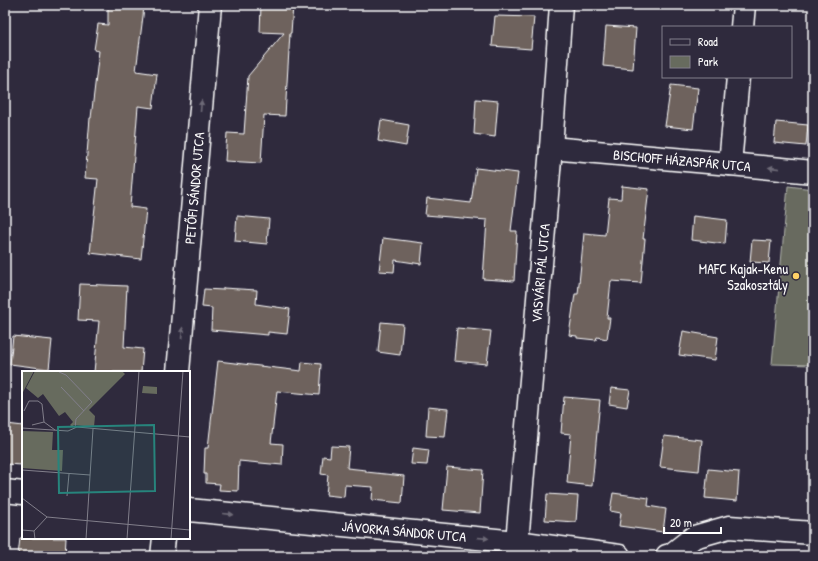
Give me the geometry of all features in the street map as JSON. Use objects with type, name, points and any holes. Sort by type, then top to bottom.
[{"type":"street","name":"PETŐFI SÁNDOR UTCA","points":[[178,371],[210,5]]},
{"type":"street","name":"VASVÁRI PÁL UTCA","points":[[517,542],[551,148],[561,5]]},
{"type":"street","points":[[742,26],[744,5]]},
{"type":"street","points":[[730,164],[738,78]]},
{"type":"street","name":"BISCHOFF HÁZASPÁR UTCA","points":[[551,148],[813,172]]},
{"type":"street","points":[[5,491],[22,493]]},
{"type":"street","name":"JÁVORKA SÁNDOR UTCA","points":[[190,510],[517,542],[619,556]]},
{"type":"street","points":[[669,556],[694,537],[729,528],[813,533]]},
{"type":"street","points":[[162,556],[164,539]]},
{"type":"shaded area","points":[[411,549],[501,555],[410,556]]},
{"type":"green space","name":"MAFC Kajak-Kenu Szakosztály","points":[[788,186],[813,189],[813,365],[772,364]]},
{"type":"building","points":[[108,5],[144,5],[136,71],[157,74],[153,108],[138,106],[130,207],[146,209],[141,259],[90,253],[98,179],[85,178],[90,118],[99,51],[94,50],[98,24],[108,25]]},
{"type":"building","points":[[261,5],[293,5],[285,116],[264,115],[261,163],[225,161],[227,133],[244,134],[248,76],[284,33],[260,32]]},
{"type":"building","points":[[495,16],[534,17],[531,49],[492,46]]},
{"type":"building","points":[[606,26],[636,28],[633,69],[603,66]]},
{"type":"building","points":[[671,85],[698,88],[693,129],[665,126]]},
{"type":"building","points":[[476,99],[498,101],[495,137],[474,134]]},
{"type":"building","points":[[381,120],[409,125],[406,146],[378,141]]},
{"type":"building","points":[[776,122],[808,125],[806,146],[774,143]]},
{"type":"building","points":[[476,168],[518,173],[511,231],[517,231],[514,281],[483,279],[487,220],[425,215],[427,198],[471,203]]},
{"type":"building","points":[[622,186],[649,189],[643,239],[645,239],[641,283],[611,281],[607,318],[610,318],[607,339],[597,337],[596,340],[577,338],[577,336],[569,335],[575,294],[578,294],[584,233],[605,235],[609,198],[621,199]]},
{"type":"building","points":[[237,216],[269,219],[267,244],[235,241]]},
{"type":"building","points":[[693,216],[727,220],[725,244],[691,240]]},
{"type":"building","points":[[383,238],[423,243],[421,264],[395,260],[394,272],[379,271]]},
{"type":"building","points":[[752,240],[771,241],[769,263],[750,262]]},
{"type":"building","points":[[80,284],[127,286],[124,347],[143,349],[141,371],[94,371],[99,321],[78,320]]},
{"type":"building","points":[[223,288],[257,290],[256,304],[290,309],[287,334],[268,332],[268,335],[211,330],[212,308],[202,307],[204,289],[223,290]]},
{"type":"building","points":[[381,322],[403,324],[400,355],[378,352]]},
{"type":"building","points":[[457,328],[491,331],[487,364],[454,361]]},
{"type":"building","points":[[683,331],[718,337],[715,360],[679,355]]},
{"type":"building","points":[[13,336],[52,340],[49,369],[10,364]]},
{"type":"building","points":[[218,361],[301,371],[302,362],[321,364],[319,395],[277,391],[271,443],[283,444],[282,465],[239,461],[238,491],[219,490],[220,484],[206,483],[206,474],[204,474],[205,448],[208,448]]},
{"type":"building","points":[[611,388],[630,390],[627,407],[609,404]]},
{"type":"building","points":[[564,397],[600,400],[592,486],[567,483],[571,434],[561,433]]},
{"type":"building","points":[[428,407],[448,409],[445,437],[426,436]]},
{"type":"building","points":[[7,424],[22,426],[22,465],[5,464]]},
{"type":"building","points":[[664,436],[702,440],[699,471],[660,467]]},
{"type":"building","points":[[331,446],[349,447],[347,468],[366,470],[366,472],[404,476],[402,503],[372,500],[373,487],[345,485],[344,497],[326,495],[328,475],[321,474],[323,456],[330,457]]},
{"type":"building","points":[[413,448],[429,450],[427,465],[411,464]]},
{"type":"building","points":[[447,467],[483,470],[480,513],[443,510]]},
{"type":"building","points":[[708,469],[739,472],[737,501],[705,498]]},
{"type":"building","points":[[613,493],[649,498],[648,506],[666,509],[663,532],[619,526],[621,513],[610,511]]},
{"type":"building","points":[[547,494],[578,496],[576,522],[545,520]]},
{"type":"building","points":[[20,538],[66,539],[65,556],[18,556]]},
{"type":"place","name":"MAFC Kajak-Kenu Szakosztály","points":[[796,276]]}]
